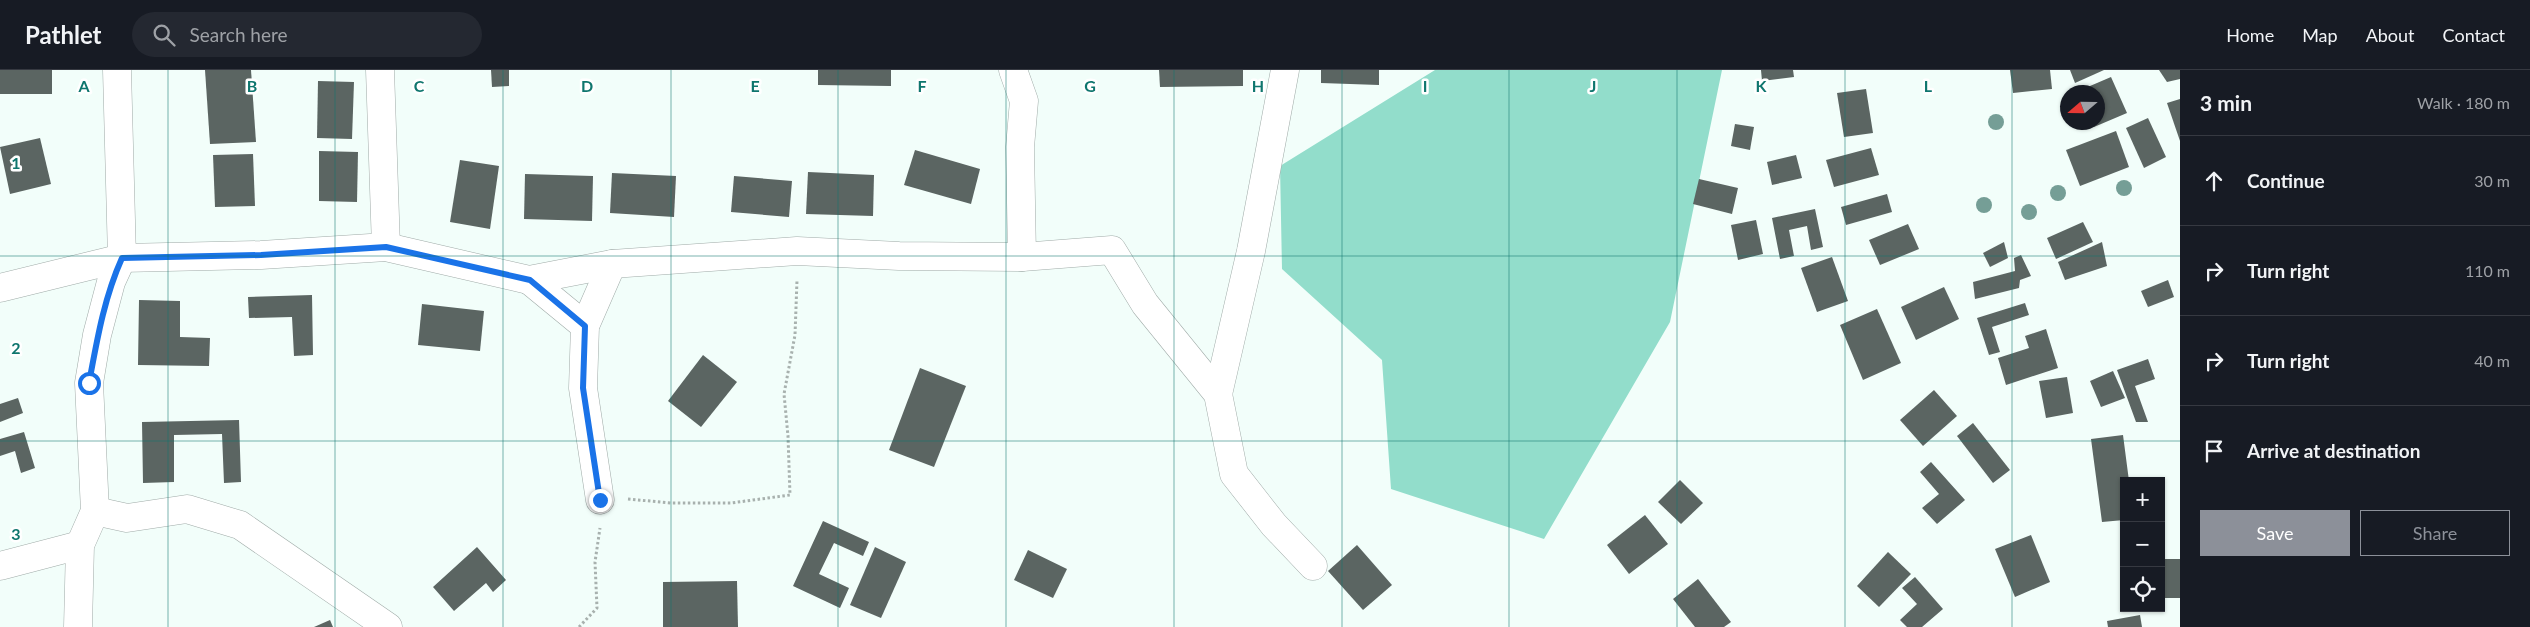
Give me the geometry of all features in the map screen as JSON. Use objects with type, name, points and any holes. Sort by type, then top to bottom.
[{"type":"street","points":[[78,627],[80,544],[95,511],[89,383],[111,282],[122,258],[117,70]]},
{"type":"street","points":[[380,70],[386,247]]},
{"type":"street","points":[[1013,70],[1024,101],[1020,148],[1022,257]]},
{"type":"street","points":[[1285,70],[1251,251],[1218,394],[1234,474],[1274,525],[1313,566]]},
{"type":"street","points":[[0,288],[122,258],[261,255],[386,247],[530,280],[612,264],[797,251],[899,256],[1022,257],[1112,250],[1145,304],[1218,394]]},
{"type":"street","points":[[600,500],[583,388],[585,326],[612,264]]},
{"type":"street","points":[[530,280],[585,326]]},
{"type":"street","points":[[95,511],[127,518],[187,508],[240,525],[388,627]]},
{"type":"street","points":[[0,566],[80,544]]},
{"type":"path","points":[[579,627],[597,608],[595,562],[600,530],[600,500],[731,504],[790,495],[788,436],[784,394],[795,335],[797,251]]},
{"type":"green space","points":[[1435,70],[1722,70],[1670,322],[1544,539],[1391,489],[1382,360],[1282,269],[1280,166]]},
{"type":"building","points":[[0,70],[52,70],[52,94],[0,94]]},
{"type":"building","points":[[205,70],[251,70],[256,142],[210,144]]},
{"type":"building","points":[[491,70],[509,70],[509,86],[492,87]]},
{"type":"building","points":[[818,70],[891,70],[891,86],[818,85]]},
{"type":"building","points":[[1159,70],[1243,70],[1243,86],[1160,87]]},
{"type":"building","points":[[1321,70],[1379,70],[1379,85],[1321,83]]},
{"type":"building","points":[[1761,70],[1793,70],[1794,77],[1762,81]]},
{"type":"building","points":[[2010,70],[2050,70],[2052,89],[2013,93]]},
{"type":"building","points":[[2070,70],[2104,70],[2075,83]]},
{"type":"building","points":[[2159,70],[2180,70],[2180,79],[2167,82]]},
{"type":"building","points":[[2111,77],[2127,113],[2105,122],[2105,85],[2092,85]]},
{"type":"building","points":[[318,81],[354,82],[352,139],[317,138]]},
{"type":"building","points":[[1866,89],[1873,133],[1844,137],[1837,93]]},
{"type":"building","points":[[2180,99],[2180,141],[2167,103]]},
{"type":"building","points":[[2148,118],[2166,157],[2144,168],[2126,128]]},
{"type":"building","points":[[1735,124],[1754,127],[1750,150],[1731,146]]},
{"type":"building","points":[[2116,131],[2129,167],[2080,186],[2066,150]]},
{"type":"building","points":[[40,138],[51,184],[10,194],[0,147]]},
{"type":"building","points":[[1871,148],[1879,175],[1834,187],[1826,160]]},
{"type":"building","points":[[915,150],[980,169],[971,204],[904,185]]},
{"type":"building","points":[[319,151],[358,152],[357,202],[319,201]]},
{"type":"building","points":[[253,154],[255,206],[215,207],[213,155]]},
{"type":"building","points":[[1796,155],[1802,178],[1772,185],[1767,162]]},
{"type":"building","points":[[460,160],[499,166],[490,229],[450,222]]},
{"type":"building","points":[[808,172],[874,175],[873,216],[806,214]]},
{"type":"building","points":[[612,173],[676,176],[674,217],[610,213]]},
{"type":"building","points":[[525,174],[593,176],[592,221],[524,219]]},
{"type":"building","points":[[734,176],[792,181],[789,217],[731,212]]},
{"type":"building","points":[[1699,179],[1738,188],[1732,214],[1693,204]]},
{"type":"building","points":[[1887,194],[1892,212],[1846,225],[1841,207]]},
{"type":"building","points":[[1815,209],[1823,247],[1811,250],[1807,226],[1789,230],[1794,256],[1780,259],[1772,218]]},
{"type":"building","points":[[1756,220],[1763,254],[1738,260],[1731,225]]},
{"type":"building","points":[[2083,222],[2093,242],[2056,259],[2047,238]]},
{"type":"building","points":[[1908,224],[1919,249],[1880,265],[1869,240]]},
{"type":"building","points":[[2004,242],[2008,258],[1990,267],[1983,253]]},
{"type":"building","points":[[2102,242],[2107,266],[2065,280],[2058,262]]},
{"type":"building","points":[[2021,255],[2031,276],[2020,280],[2019,288],[1975,299],[1973,282],[2015,271],[2014,258]]},
{"type":"building","points":[[1832,257],[1848,301],[1817,312],[1801,268]]},
{"type":"building","points":[[2168,280],[2174,297],[2148,307],[2141,291]]},
{"type":"building","points":[[1944,287],[1959,319],[1916,340],[1901,307]]},
{"type":"building","points":[[312,295],[313,355],[294,356],[292,317],[249,318],[248,297]]},
{"type":"building","points":[[139,300],[180,301],[180,337],[210,338],[209,366],[138,365]]},
{"type":"building","points":[[2025,303],[2029,315],[1992,327],[2000,352],[1989,355],[1977,318]]},
{"type":"building","points":[[422,304],[484,311],[480,351],[418,345]]},
{"type":"building","points":[[1877,309],[1901,363],[1863,380],[1840,325]]},
{"type":"building","points":[[2046,329],[2058,368],[2006,385],[1998,358],[2029,348],[2025,336]]},
{"type":"building","points":[[703,355],[737,382],[701,427],[668,401]]},
{"type":"building","points":[[2148,359],[2155,379],[2135,386],[2148,422],[2136,422],[2117,370]]},
{"type":"building","points":[[920,368],[966,386],[934,467],[889,450]]},
{"type":"building","points":[[2113,371],[2125,398],[2101,407],[2090,381]]},
{"type":"building","points":[[2067,377],[2073,413],[2046,418],[2039,381]]},
{"type":"building","points":[[1934,390],[1957,416],[1923,446],[1900,420]]},
{"type":"building","points":[[18,398],[23,413],[0,422],[0,404]]},
{"type":"building","points":[[239,420],[241,482],[224,483],[222,434],[174,435],[174,482],[143,483],[142,422]]},
{"type":"building","points":[[1973,423],[2010,470],[1993,483],[1957,436]]},
{"type":"building","points":[[24,432],[35,468],[21,473],[15,451],[0,456],[0,439]]},
{"type":"building","points":[[2123,435],[2128,477],[2120,477],[2120,520],[2102,522],[2091,439]]},
{"type":"building","points":[[1931,462],[1965,500],[1937,524],[1922,508],[1939,494],[1920,472]]},
{"type":"building","points":[[1680,480],[1703,503],[1681,524],[1658,502]]},
{"type":"building","points":[[1645,515],[1668,544],[1629,574],[1607,545]]},
{"type":"building","points":[[823,521],[869,542],[863,556],[834,543],[819,574],[849,588],[840,608],[793,586]]},
{"type":"building","points":[[2031,535],[2050,582],[2015,597],[1995,549]]},
{"type":"building","points":[[1357,545],[1392,585],[1363,610],[1328,571]]},
{"type":"building","points":[[477,547],[506,580],[493,592],[486,583],[454,611],[433,587]]},
{"type":"building","points":[[875,547],[906,562],[881,618],[850,605]]},
{"type":"building","points":[[1028,550],[1067,569],[1053,598],[1014,580]]},
{"type":"building","points":[[1888,552],[1911,574],[1879,607],[1857,586]]},
{"type":"building","points":[[2165,559],[2180,559],[2180,598],[2165,598]]},
{"type":"building","points":[[1915,577],[1943,609],[1922,627],[1907,627],[1900,620],[1917,604],[1902,588]]},
{"type":"building","points":[[1698,579],[1731,622],[1724,627],[1695,627],[1673,599]]},
{"type":"building","points":[[737,581],[738,627],[663,627],[663,582]]},
{"type":"building","points":[[2140,615],[2142,627],[2108,627],[2107,621]]},
{"type":"building","points":[[330,620],[333,627],[314,627]]},
{"type":"route","points":[[89,383],[111,282],[122,258],[152,259],[261,255],[386,247],[530,280],[585,326],[583,388],[600,500]]}]
